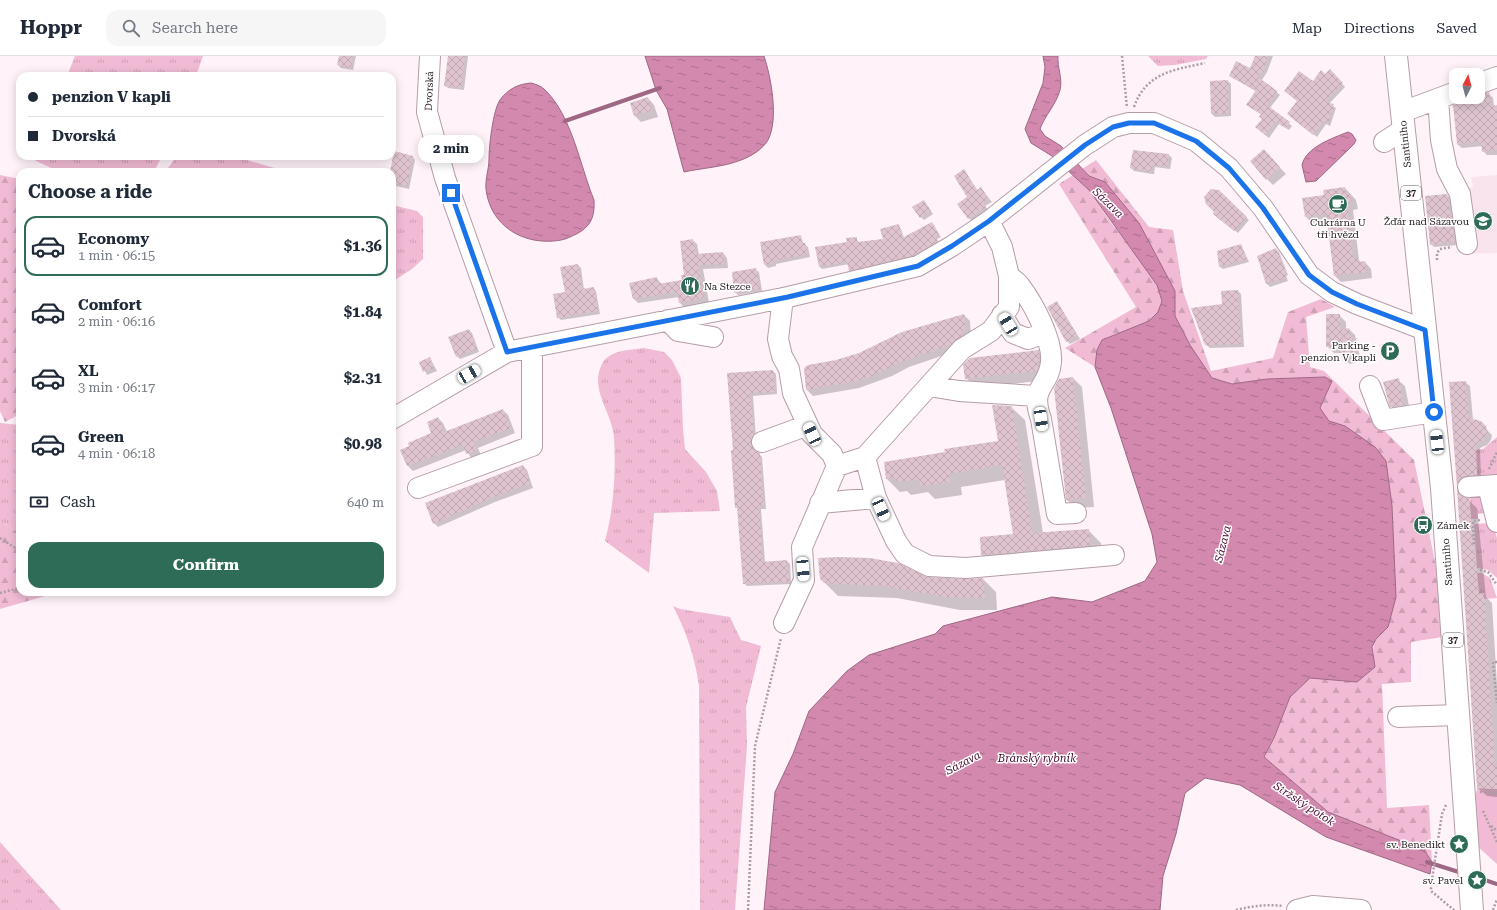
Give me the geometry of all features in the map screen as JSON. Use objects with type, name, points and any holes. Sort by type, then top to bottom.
[{"type":"main road","name":"Santiniho","points":[[1396,56],[1434,412],[1456,488],[1458,714],[1471,903]]},
{"type":"street","name":"Dvorská","points":[[430,56],[427,112],[445,178],[507,352]]},
{"type":"street","points":[[1485,81],[1497,76]]},
{"type":"street","points":[[1447,95],[1441,140],[1447,169],[1460,194],[1467,244]]},
{"type":"street","name":"Santiniho","points":[[1403,120],[1447,95]]},
{"type":"street","points":[[1384,142],[1403,120]]},
{"type":"street","points":[[396,417],[507,352],[783,298],[918,266],[952,246],[989,221],[1085,145],[1113,127],[1129,123],[1154,123],[1196,141],[1229,168],[1263,208],[1309,275],[1332,292],[1357,304],[1425,330]]},
{"type":"street","points":[[836,466],[865,457],[962,349],[991,331],[1009,307],[1009,276],[1002,247],[989,221]]},
{"type":"street","points":[[1009,276],[1020,284],[1049,343],[1052,362],[1037,396],[1036,405],[1041,419],[1057,514],[1076,513]]},
{"type":"street","points":[[783,298],[778,339],[782,356],[789,369],[792,393],[812,434],[832,454],[836,466],[802,547],[804,580],[784,623]]},
{"type":"street","points":[[1002,316],[1013,333],[1028,339],[1045,333]]},
{"type":"street","points":[[668,320],[678,331],[713,337]]},
{"type":"street","points":[[418,488],[532,446],[532,347]]},
{"type":"street","points":[[929,386],[959,391],[1037,396]]},
{"type":"street","points":[[1370,386],[1383,420],[1434,412]]},
{"type":"street","points":[[762,442],[808,425]]},
{"type":"street","points":[[865,457],[876,498],[896,541],[904,554],[929,566],[966,568],[1114,555]]},
{"type":"street","points":[[1456,488],[1491,482],[1497,520]]},
{"type":"street","points":[[820,503],[876,498]]},
{"type":"street","points":[[1398,717],[1458,714]]},
{"type":"street","points":[[1298,909],[1313,906],[1355,910]]},
{"type":"path","points":[[1122,56],[1129,123]]},
{"type":"path","points":[[1129,123],[1135,104],[1148,84],[1159,75],[1205,63]]},
{"type":"path","points":[[1491,482],[1497,452]]},
{"type":"path","points":[[1474,544],[1473,521],[1497,520]]},
{"type":"path","points":[[0,538],[16,548]]},
{"type":"path","points":[[1480,570],[1488,572],[1497,585]]},
{"type":"path","points":[[0,593],[16,589]]},
{"type":"path","points":[[748,910],[755,746],[784,623]]},
{"type":"path","points":[[1497,662],[1493,662],[1497,703]]},
{"type":"path","points":[[1474,791],[1497,793]]},
{"type":"path","points":[[1442,814],[1431,891],[1454,910]]},
{"type":"path","points":[[1497,831],[1490,826],[1497,842]]},
{"type":"path","points":[[1493,910],[1497,900]]},
{"type":"path","points":[[1236,910],[1254,906],[1274,905],[1298,909]]},
{"type":"shaded area","name":"Žďár nad Sázavou","points":[[1497,175],[1497,253],[1471,254],[1467,188],[1473,187],[1471,177]]},
{"type":"green space","points":[[75,56],[203,56],[197,72],[69,72]]},
{"type":"green space","points":[[1148,56],[1208,56],[1206,59],[1175,65],[1158,66]]},
{"type":"green space","points":[[35,160],[160,160],[156,168],[51,168]]},
{"type":"green space","points":[[174,160],[247,160],[274,168],[168,168]]},
{"type":"green space","points":[[1096,160],[1149,227],[1173,230],[1183,291],[1211,371],[1273,358],[1288,312],[1321,299],[1335,307],[1306,317],[1310,367],[1324,371],[1414,460],[1440,586],[1442,637],[1411,642],[1411,682],[1382,684],[1387,808],[1429,805],[1432,862],[1424,850],[1328,812],[1264,758],[1274,738],[1290,697],[1310,678],[1357,682],[1375,667],[1373,653],[1374,644],[1378,637],[1388,627],[1393,540],[1392,506],[1386,461],[1345,426],[1329,421],[1320,408],[1328,391],[1325,377],[1267,379],[1232,384],[1212,378],[1190,345],[1175,316],[1175,291],[1105,182],[1089,176],[1082,169]]},
{"type":"green space","points":[[0,175],[16,178],[16,416],[5,422],[0,411]]},
{"type":"green space","points":[[1073,175],[1089,190],[1112,224],[1139,258],[1157,285],[1162,301],[1158,313],[1149,321],[1128,330],[1097,350],[1095,367],[1065,348],[1136,307],[1059,184]]},
{"type":"green space","points":[[396,206],[417,211],[423,217],[423,259],[412,269],[396,279]]},
{"type":"green space","points":[[644,348],[664,352],[672,360],[681,378],[685,449],[706,472],[717,491],[720,511],[654,513],[649,573],[605,541],[614,489],[614,437],[598,382],[599,373],[605,359],[615,353]]},
{"type":"green space","points":[[0,423],[16,425],[16,531],[0,521]]},
{"type":"green space","points":[[1497,437],[1497,481],[1477,482],[1475,450],[1483,449]]},
{"type":"green space","points":[[1469,491],[1480,493],[1491,518],[1485,518],[1485,513],[1478,514],[1478,519],[1471,519]]},
{"type":"green space","points":[[0,521],[16,531],[16,596],[45,596],[0,609]]},
{"type":"green space","points":[[1474,524],[1493,524],[1497,538],[1497,578],[1488,570],[1477,568]]},
{"type":"green space","points":[[1477,573],[1482,573],[1490,578],[1497,598],[1484,599],[1484,593],[1479,594]]},
{"type":"green space","points":[[673,606],[680,609],[730,617],[741,640],[761,646],[746,707],[747,746],[735,910],[700,910],[699,686],[689,644]]},
{"type":"green space","points":[[1477,788],[1497,789],[1497,864],[1476,845],[1473,811]]},
{"type":"green space","points":[[0,842],[61,910],[0,910]]},
{"type":"water","points":[[645,56],[764,56],[773,98],[773,121],[766,143],[745,159],[720,166],[684,172],[667,109],[656,90]]},
{"type":"water","name":"Bránský rybník","points":[[1043,56],[1058,56],[1061,86],[1056,100],[1040,129],[1045,136],[1061,146],[1089,176],[1105,182],[1139,223],[1175,291],[1175,316],[1190,345],[1212,378],[1232,384],[1267,379],[1325,377],[1332,381],[1320,408],[1329,421],[1345,426],[1375,447],[1386,461],[1392,506],[1396,597],[1388,627],[1376,639],[1372,647],[1375,667],[1357,682],[1310,678],[1290,697],[1274,738],[1264,757],[1328,812],[1424,850],[1432,862],[1430,874],[1326,837],[1240,785],[1205,778],[1185,793],[1176,834],[1163,876],[1160,910],[764,910],[775,792],[793,754],[809,711],[847,671],[869,655],[935,634],[943,626],[1052,597],[1092,602],[1145,581],[1157,562],[1152,534],[1111,408],[1095,367],[1097,350],[1102,340],[1149,321],[1158,312],[1162,301],[1157,285],[1089,190],[1052,156],[1031,143],[1025,129],[1043,83],[1045,67]]},
{"type":"water","points":[[531,83],[544,89],[554,100],[562,113],[574,142],[594,200],[593,213],[590,223],[582,231],[562,240],[538,241],[516,234],[508,229],[501,223],[491,208],[486,189],[492,128],[495,112],[500,100],[510,90],[518,86]]},
{"type":"water","points":[[1348,132],[1352,134],[1356,140],[1354,144],[1316,181],[1306,182],[1302,165],[1309,153],[1321,144]]},
{"type":"building","points":[[339,56],[352,56],[351,68],[337,65]]},
{"type":"building","points":[[448,56],[465,56],[461,88],[444,86]]},
{"type":"building","points":[[1255,56],[1268,56],[1264,69],[1258,77],[1277,91],[1267,105],[1290,122],[1286,128],[1275,122],[1265,135],[1255,127],[1262,119],[1259,117],[1261,114],[1246,105],[1256,90],[1229,76],[1236,61],[1250,68]]},
{"type":"building","points":[[1330,69],[1343,83],[1325,102],[1334,104],[1328,124],[1323,122],[1313,135],[1287,114],[1297,101],[1284,91],[1299,71],[1313,81],[1321,70],[1325,74]]},
{"type":"building","points":[[1228,80],[1228,114],[1211,114],[1210,81]]},
{"type":"building","points":[[1489,92],[1491,106],[1497,105],[1497,150],[1482,152],[1481,142],[1457,144],[1453,105],[1485,104],[1485,93]]},
{"type":"building","points":[[648,97],[652,110],[634,116],[630,103]]},
{"type":"building","points":[[1264,149],[1280,167],[1266,180],[1250,161]]},
{"type":"building","points":[[1133,150],[1169,154],[1167,167],[1152,165],[1151,171],[1148,172],[1130,168]]},
{"type":"building","points":[[396,152],[413,156],[407,186],[396,184],[396,168],[391,168],[392,160],[396,160]]},
{"type":"building","points":[[964,169],[977,190],[981,187],[989,199],[983,203],[986,207],[968,219],[957,204],[967,197],[954,176]]},
{"type":"building","points":[[1345,187],[1345,194],[1350,193],[1352,203],[1347,204],[1353,259],[1358,258],[1359,262],[1365,261],[1367,272],[1334,276],[1326,214],[1305,217],[1302,198],[1324,195],[1323,190]]},
{"type":"building","points":[[1211,189],[1219,190],[1247,217],[1234,231],[1213,214],[1214,212],[1206,204],[1204,197]]},
{"type":"building","name":"Žďár nad Sázavou","points":[[1447,194],[1455,242],[1430,245],[1425,196]]},
{"type":"building","points":[[924,200],[931,211],[920,218],[912,207]]},
{"type":"building","points":[[932,222],[939,234],[935,236],[937,241],[914,255],[849,271],[847,262],[819,267],[815,247],[847,242],[846,238],[857,237],[857,242],[883,239],[880,229],[899,224],[902,238]]},
{"type":"building","points":[[801,235],[802,243],[805,243],[808,254],[773,261],[774,263],[764,265],[760,242]]},
{"type":"building","points":[[693,239],[696,254],[723,252],[724,264],[698,265],[704,298],[679,303],[677,292],[633,299],[629,283],[657,277],[658,284],[682,280],[681,275],[684,275],[680,241]]},
{"type":"building","points":[[1241,244],[1247,259],[1219,267],[1217,251]]},
{"type":"building","points":[[1276,248],[1286,272],[1284,273],[1286,278],[1266,284],[1257,256]]},
{"type":"building","points":[[578,264],[582,289],[594,287],[598,311],[557,318],[553,294],[565,292],[560,267]]},
{"type":"building","points":[[756,268],[760,289],[734,293],[732,272]]},
{"type":"building","points":[[1238,290],[1241,344],[1205,345],[1191,308],[1222,304],[1221,291]]},
{"type":"building","points":[[1057,301],[1077,335],[1066,342],[1047,307]]},
{"type":"building","points":[[964,314],[965,330],[961,330],[962,336],[950,345],[903,361],[870,377],[852,382],[806,390],[804,368],[808,365],[836,360],[859,353],[902,332]]},
{"type":"building","points":[[1326,314],[1340,314],[1340,330],[1349,328],[1356,355],[1342,358],[1340,346],[1326,347]]},
{"type":"building","points":[[469,329],[477,349],[456,357],[448,337]]},
{"type":"building","points":[[1039,350],[1037,371],[965,379],[963,365],[970,358]]},
{"type":"building","points":[[430,357],[434,368],[423,372],[419,362]]},
{"type":"building","points":[[773,370],[775,392],[750,393],[754,434],[751,440],[754,451],[760,453],[764,506],[759,507],[763,562],[787,560],[789,582],[743,584],[737,508],[735,508],[731,450],[733,450],[727,373]]},
{"type":"building","points":[[1073,377],[1086,498],[1066,500],[1054,388],[1059,379]]},
{"type":"building","points":[[1399,378],[1404,405],[1390,407],[1383,382]]},
{"type":"building","points":[[1466,381],[1469,418],[1481,421],[1486,426],[1488,433],[1483,441],[1476,444],[1477,475],[1462,477],[1458,482],[1457,487],[1449,382]]},
{"type":"building","points":[[992,405],[1012,406],[1032,533],[1089,529],[1090,546],[981,555],[980,537],[1013,534],[1002,465],[949,474],[950,482],[921,486],[919,479],[897,482],[896,478],[886,479],[884,462],[945,452],[944,449],[998,441]]},
{"type":"building","points":[[503,409],[511,428],[474,442],[477,450],[466,454],[463,445],[407,466],[400,450],[409,446],[408,443],[431,433],[427,422],[438,417],[444,432]]},
{"type":"building","points":[[523,465],[530,483],[491,498],[433,524],[425,503]]},
{"type":"building","points":[[1457,489],[1463,497],[1469,498],[1479,594],[1484,593],[1495,767],[1497,767],[1497,789],[1477,788]]},
{"type":"building","points":[[818,558],[870,558],[898,563],[928,577],[965,579],[983,578],[985,598],[946,597],[883,586],[824,583],[820,579]]},
{"type":"waterway","points":[[565,121],[660,88]]},
{"type":"waterway","name":"Stržský potok","points":[[1427,862],[1462,873]]},
{"type":"waterway","name":"Stržský potok","points":[[1476,877],[1497,884]]},
{"type":"place","name":"Cukrárna U tří hvězd","points":[[1338,204]]},
{"type":"place","name":"Žďár nad Sázavou","points":[[1483,221]]},
{"type":"place","name":"Na Stezce","points":[[690,286]]},
{"type":"place","name":"Parking - penzion V kapli","points":[[1390,351]]},
{"type":"place","name":"Zámek","points":[[1423,525]]},
{"type":"place","name":"sv. Benedikt","points":[[1459,844]]},
{"type":"place","name":"sv. Pavel","points":[[1477,880]]},
{"type":"route","points":[[451,193],[507,352],[788,297],[918,266],[952,246],[989,221],[1085,145],[1113,127],[1129,123],[1154,123],[1196,141],[1229,168],[1263,208],[1309,275],[1332,292],[1357,304],[1425,330],[1434,412]]},
{"type":"water label","name":"Sázava","points":[[1108,203]]},
{"type":"water label","name":"Sázava","points":[[1223,544]]},
{"type":"water label","name":"Sázava","points":[[963,763]]}]
